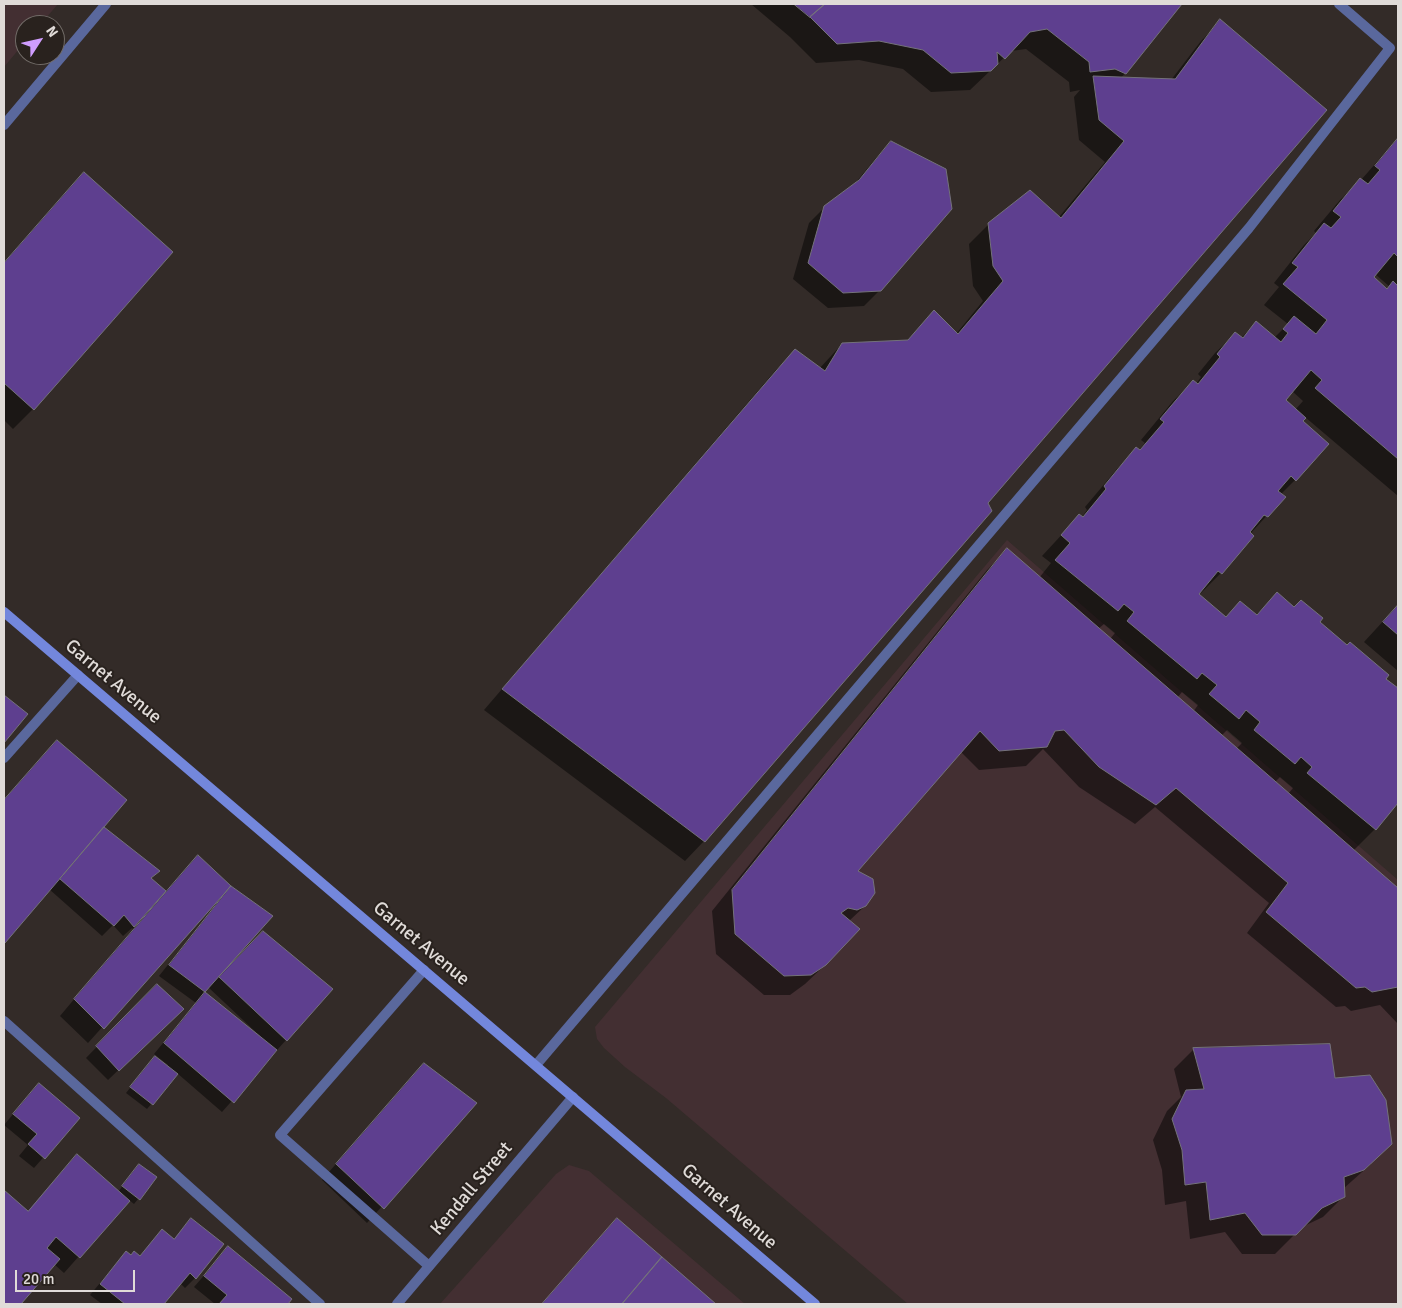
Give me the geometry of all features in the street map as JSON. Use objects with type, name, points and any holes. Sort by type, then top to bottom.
[{"type":"main road","name":"Garnet Avenue","points":[[4,612],[815,1304]]},
{"type":"street","points":[[4,124],[106,4]]},
{"type":"street","points":[[536,1065],[1249,228],[1390,48],[1339,4]]},
{"type":"street","points":[[4,758],[78,675]]},
{"type":"street","points":[[424,970],[280,1135],[429,1266]]},
{"type":"street","points":[[4,1021],[320,1304]]},
{"type":"street","name":"Kendall Street","points":[[397,1304],[573,1097]]},
{"type":"shaded area","points":[[4,4],[58,4],[49,15],[15,15],[15,54],[4,67]]},
{"type":"shaded area","points":[[1007,540],[1398,880],[1398,1304],[908,1304],[666,1098],[625,1067],[597,1039],[595,1027]]},
{"type":"shaded area","points":[[569,1165],[589,1171],[745,1304],[440,1304],[556,1174]]},
{"type":"building","points":[[794,4],[825,4],[810,17]]},
{"type":"building","points":[[825,4],[1182,4],[1126,74],[1115,69],[1090,72],[1089,62],[1047,29],[1030,32],[1005,59],[997,52],[998,64],[991,71],[951,73],[923,50],[879,41],[837,44],[810,17]]},
{"type":"building","points":[[1220,19],[1327,110],[988,503],[992,511],[705,842],[502,689],[795,349],[825,371],[842,343],[908,340],[934,310],[958,334],[1003,281],[993,266],[988,223],[1030,190],[1061,218],[1124,141],[1099,120],[1093,76],[1175,79]]},
{"type":"building","points":[[1398,138],[1398,257],[1394,253],[1374,277],[1387,289],[1393,281],[1398,286],[1398,459],[1315,388],[1322,380],[1311,370],[1286,400],[1306,418],[1303,421],[1329,444],[1296,481],[1291,476],[1278,491],[1286,497],[1268,517],[1264,515],[1250,532],[1254,536],[1222,574],[1218,571],[1199,594],[1226,617],[1240,601],[1257,615],[1277,592],[1294,607],[1301,600],[1323,618],[1320,622],[1347,645],[1350,642],[1389,675],[1386,679],[1398,688],[1398,803],[1376,830],[1307,773],[1312,767],[1301,757],[1295,764],[1254,730],[1260,722],[1246,710],[1239,719],[1209,694],[1217,685],[1202,673],[1197,679],[1127,621],[1134,612],[1124,604],[1118,611],[1055,560],[1070,543],[1061,535],[1079,514],[1083,517],[1106,489],[1104,486],[1136,447],[1140,450],[1164,422],[1160,419],[1193,380],[1198,384],[1220,357],[1217,354],[1235,332],[1243,338],[1256,321],[1281,342],[1288,333],[1283,329],[1294,316],[1316,334],[1327,320],[1283,284],[1298,267],[1292,263],[1324,223],[1331,228],[1341,217],[1333,211],[1360,178],[1368,184],[1380,170],[1375,166]]},
{"type":"building","points":[[891,141],[946,169],[952,209],[881,291],[843,293],[808,263],[824,206],[859,180]]},
{"type":"building","points":[[84,172],[173,252],[34,410],[4,383],[4,263]]},
{"type":"building","points":[[1007,548],[1398,888],[1398,987],[1372,992],[1365,987],[1356,988],[1266,912],[1288,883],[1176,788],[1156,805],[1099,767],[1064,730],[1055,731],[1047,747],[999,751],[980,731],[858,871],[873,879],[875,893],[866,906],[857,910],[848,908],[841,913],[860,929],[826,965],[811,975],[784,976],[735,934],[732,890]]},
{"type":"building","points":[[1398,605],[1398,635],[1383,622]]},
{"type":"building","points":[[4,695],[28,714],[4,743]]},
{"type":"building","points":[[57,740],[127,800],[5,943],[4,800]]},
{"type":"building","points":[[104,827],[160,871],[151,878],[166,891],[134,927],[124,915],[114,926],[60,879]]},
{"type":"building","points":[[198,855],[231,886],[104,1029],[74,999]]},
{"type":"building","points":[[231,886],[273,916],[205,992],[169,965]]},
{"type":"building","points":[[263,931],[333,989],[287,1041],[219,977]]},
{"type":"building","points":[[157,984],[184,1009],[119,1071],[96,1046]]},
{"type":"building","points":[[205,992],[277,1050],[234,1103],[164,1043]]},
{"type":"building","points":[[1330,1044],[1335,1078],[1370,1075],[1386,1100],[1392,1144],[1364,1170],[1344,1177],[1345,1197],[1322,1208],[1296,1235],[1262,1235],[1245,1213],[1210,1220],[1206,1182],[1185,1185],[1182,1150],[1172,1119],[1186,1090],[1204,1089],[1193,1048]]},
{"type":"building","points":[[155,1056],[178,1074],[153,1105],[130,1087]]},
{"type":"building","points":[[424,1063],[477,1103],[384,1209],[336,1164]]},
{"type":"building","points":[[39,1083],[80,1118],[45,1159],[28,1144],[37,1134],[13,1114]]},
{"type":"building","points":[[77,1154],[130,1201],[80,1258],[56,1237],[47,1248],[60,1259],[21,1304],[4,1304],[4,1190],[28,1211]]},
{"type":"building","points":[[139,1164],[157,1177],[140,1200],[122,1186]]},
{"type":"building","points":[[191,1218],[224,1244],[196,1279],[190,1273],[164,1304],[125,1304],[100,1284],[126,1251],[131,1255],[134,1251],[140,1256],[162,1229],[174,1239]]},
{"type":"building","points":[[617,1218],[662,1257],[622,1304],[542,1304]]},
{"type":"building","points":[[228,1246],[292,1299],[288,1304],[219,1304],[227,1295],[204,1276]]},
{"type":"building","points":[[662,1257],[716,1304],[622,1304]]}]
